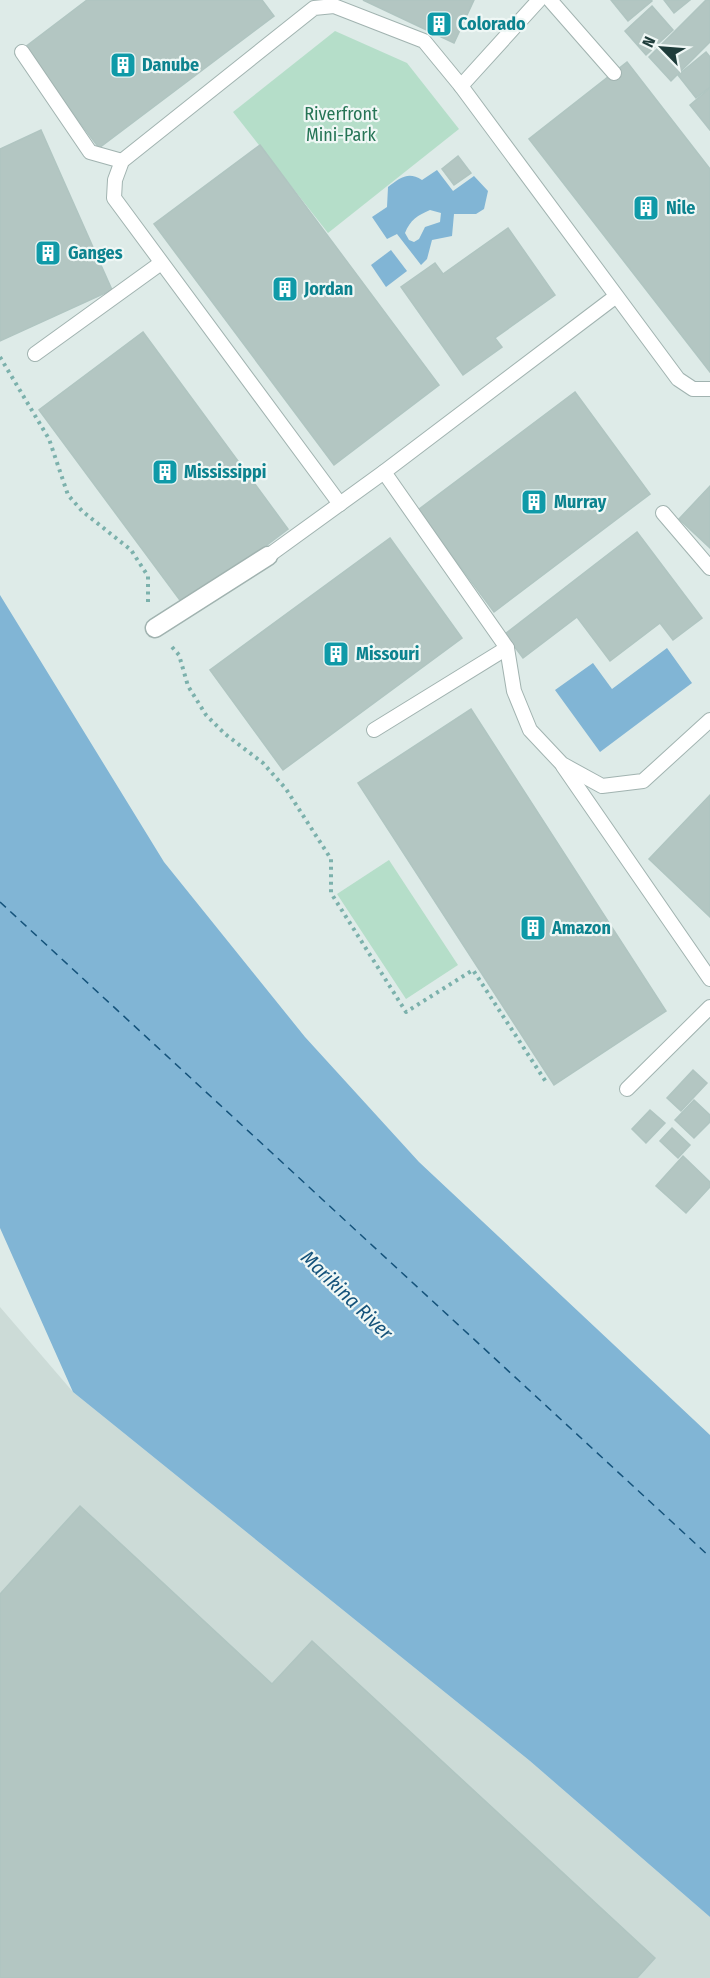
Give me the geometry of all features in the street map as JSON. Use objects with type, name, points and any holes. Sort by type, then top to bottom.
[{"type":"street","points":[[155,628],[268,556]]},
{"type":"lane","points":[[461,86],[539,0]]},
{"type":"lane","points":[[550,0],[614,73]]},
{"type":"lane","points":[[340,504],[114,198],[115,180],[122,161],[314,8],[334,6],[424,41],[461,86],[615,297],[678,378],[693,389],[710,389]]},
{"type":"lane","points":[[22,52],[90,152],[122,161]]},
{"type":"lane","points":[[35,354],[161,263]]},
{"type":"lane","points":[[268,556],[384,472],[615,297]]},
{"type":"lane","points":[[384,472],[507,648],[514,691],[530,730],[562,764],[710,979]]},
{"type":"lane","points":[[663,513],[710,568]]},
{"type":"lane","points":[[374,730],[507,648]]},
{"type":"lane","points":[[562,764],[602,786],[643,781],[710,720]]},
{"type":"lane","points":[[627,1089],[710,1006]]},
{"type":"path","points":[[0,357],[49,439],[68,495],[82,511],[131,550],[148,576],[147,603],[155,628],[179,655],[188,686],[206,715],[263,764],[286,789],[331,859],[331,893],[406,1012],[473,970],[546,1082]]},
{"type":"shaded area","points":[[0,1307],[73,1392],[530,1761],[710,1917],[710,1978],[0,1978]]},
{"type":"green space","name":"Riverfront Mini-Park","points":[[335,31],[407,63],[459,129],[328,233],[233,112]]},
{"type":"green space","points":[[389,860],[458,965],[406,999],[337,894]]},
{"type":"water","points":[[437,170],[453,191],[474,176],[488,191],[484,209],[476,214],[454,214],[452,236],[432,240],[427,259],[421,265],[397,234],[387,239],[372,217],[387,207],[388,187],[400,178],[412,176],[422,180]],"holes":[[[430,210],[441,213],[440,222],[425,227],[419,239],[414,242],[409,240],[405,233],[415,219]]]},
{"type":"water","points":[[391,250],[407,271],[386,287],[371,265]]},
{"type":"water","name":"Marikina River","points":[[0,595],[164,862],[305,1037],[419,1162],[710,1435],[710,1917],[530,1761],[73,1392],[0,1228]]},
{"type":"water","points":[[667,648],[692,683],[600,752],[555,690],[593,663],[612,689]]},
{"type":"building","name":"Danube","points":[[87,0],[262,0],[274,16],[99,148],[24,48]]},
{"type":"building","name":"Colorado","points":[[363,0],[474,0],[454,43]]},
{"type":"building","points":[[611,0],[651,0],[652,1],[628,21]]},
{"type":"building","points":[[664,0],[690,0],[674,13]]},
{"type":"building","points":[[706,0],[710,0],[710,42],[671,81],[649,57]]},
{"type":"building","points":[[652,6],[673,30],[646,55],[625,31]]},
{"type":"building","points":[[706,52],[710,57],[710,87],[696,98],[678,75]]},
{"type":"building","name":"Nile","points":[[627,62],[710,169],[710,372],[529,139]]},
{"type":"building","points":[[710,88],[710,130],[690,105]]},
{"type":"building","name":"Ganges","points":[[41,130],[112,290],[0,341],[0,149]]},
{"type":"building","name":"Jordan","points":[[260,145],[439,385],[334,465],[154,224]]},
{"type":"building","points":[[458,156],[471,173],[454,185],[442,169]]},
{"type":"building","points":[[508,228],[555,295],[495,338],[502,347],[463,375],[401,287],[435,263],[443,274]]},
{"type":"building","name":"Mississippi","points":[[143,332],[288,529],[185,607],[39,410]]},
{"type":"building","name":"Murray","points":[[575,392],[650,494],[494,612],[418,510]]},
{"type":"building","points":[[710,486],[710,548],[679,519]]},
{"type":"building","points":[[637,532],[702,618],[673,640],[660,623],[610,661],[577,617],[523,658],[505,634]]},
{"type":"building","name":"Missouri","points":[[390,538],[462,638],[283,770],[210,670]]},
{"type":"building","name":"Amazon","points":[[471,709],[666,1011],[554,1085],[358,783]]},
{"type":"building","points":[[710,795],[710,917],[649,859]]},
{"type":"building","points":[[693,1070],[707,1083],[681,1111],[667,1098]]},
{"type":"building","points":[[694,1100],[710,1115],[710,1122],[694,1138],[675,1120]]},
{"type":"building","points":[[650,1110],[665,1123],[646,1143],[632,1129]]},
{"type":"building","points":[[672,1128],[690,1145],[678,1158],[660,1141]]},
{"type":"building","points":[[683,1156],[710,1182],[710,1187],[686,1213],[656,1186]]},
{"type":"building","points":[[80,1506],[272,1684],[312,1641],[655,1958],[637,1978],[0,1978],[0,1594]]},
{"type":"ferry route","points":[[0,902],[710,1557]]},
{"type":"place","name":"Colorado","points":[[439,24]]},
{"type":"place","name":"Danube","points":[[123,65]]},
{"type":"place","name":"Nile","points":[[646,208]]},
{"type":"place","name":"Ganges","points":[[48,253]]},
{"type":"place","name":"Jordan","points":[[285,289]]},
{"type":"place","name":"Mississippi","points":[[165,472]]},
{"type":"place","name":"Murray","points":[[534,502]]},
{"type":"place","name":"Missouri","points":[[336,654]]},
{"type":"place","name":"Amazon","points":[[533,928]]}]
